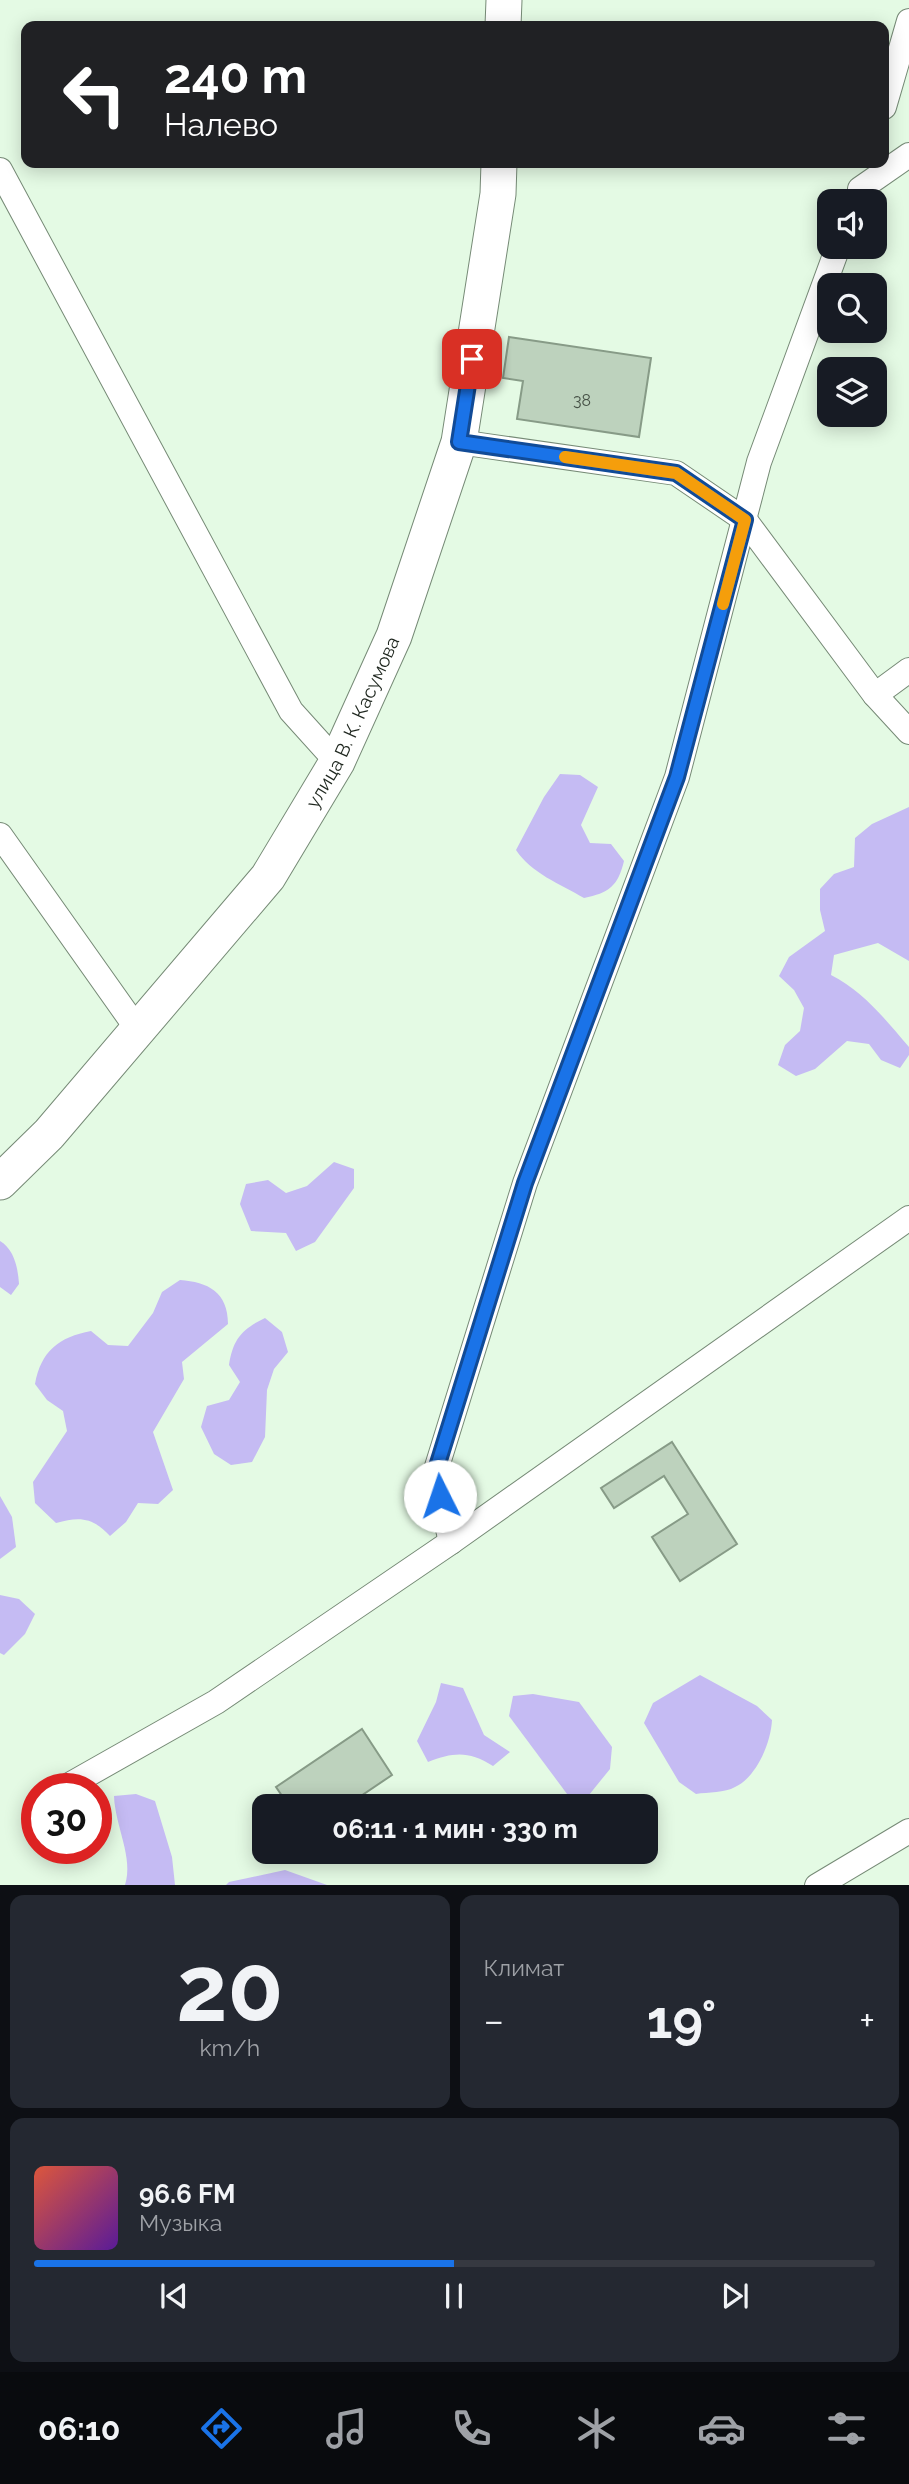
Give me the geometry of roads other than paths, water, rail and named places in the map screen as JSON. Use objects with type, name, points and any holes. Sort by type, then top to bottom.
[{"type":"street","points":[[503,0],[503,21]]},
{"type":"street","points":[[889,90],[909,21]]},
{"type":"street","points":[[866,189],[909,155]]},
{"type":"street","name":"улица В. К. Касумова","points":[[0,1182],[49,1134],[268,877],[337,762],[394,636],[459,442],[498,194],[499,168]]},
{"type":"street","points":[[860,189],[866,168]]},
{"type":"street","points":[[0,170],[291,711],[337,762]]},
{"type":"street","points":[[451,1542],[435,1473],[525,1183],[677,777],[759,462],[834,259]]},
{"type":"street","points":[[459,442],[676,473],[745,520],[875,695],[909,732]]},
{"type":"street","points":[[875,695],[909,670]]},
{"type":"street","points":[[0,835],[138,1030]]},
{"type":"street","points":[[91,1773],[216,1702],[451,1542],[909,1219]]},
{"type":"street","points":[[817,1885],[909,1831]]}]
